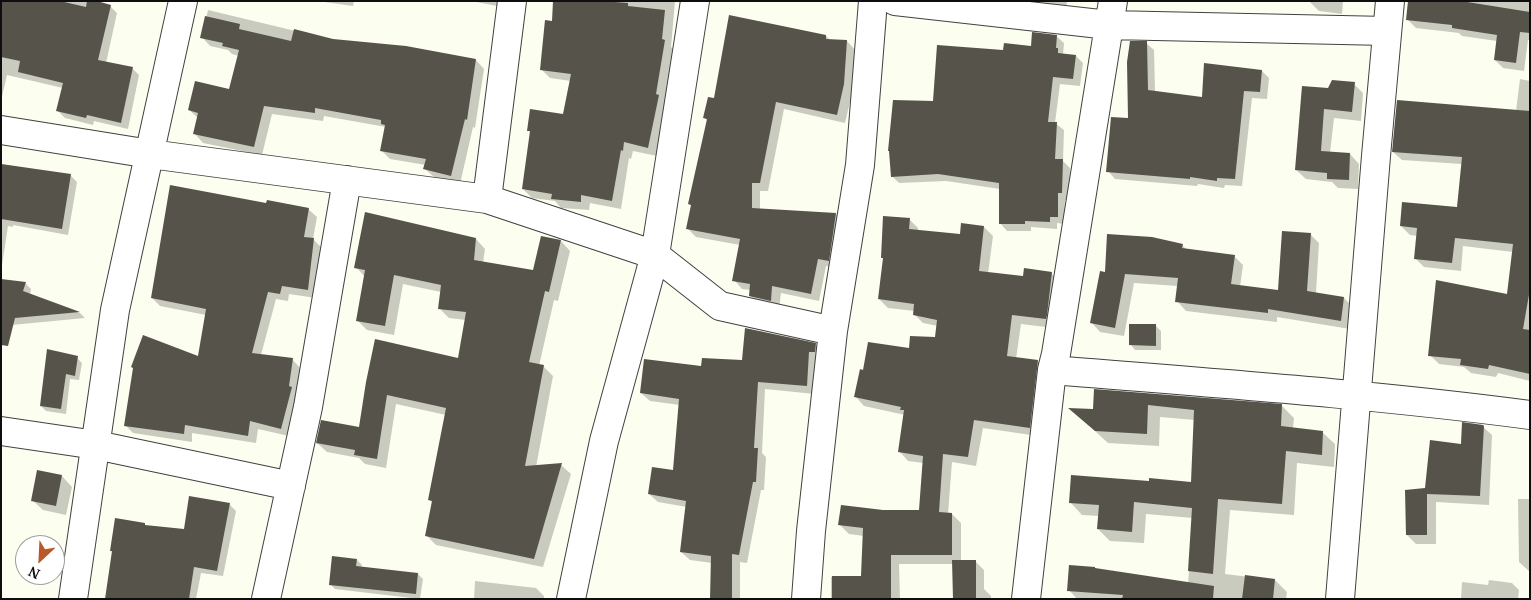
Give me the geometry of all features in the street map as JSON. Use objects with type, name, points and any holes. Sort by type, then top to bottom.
[{"type":"street","points":[[73,599],[115,310],[183,1]]},
{"type":"street","points":[[487,199],[512,1]]},
{"type":"street","points":[[571,599],[604,441],[655,255],[695,1]]},
{"type":"street","points":[[806,599],[811,531],[833,331],[860,165],[873,1]]},
{"type":"street","points":[[895,1],[1387,31]]},
{"type":"street","points":[[1340,599],[1390,1]]},
{"type":"street","points":[[1026,599],[1052,370],[1111,13]]},
{"type":"street","points":[[1,130],[150,154],[487,199],[655,255],[720,306],[833,331]]},
{"type":"street","points":[[266,599],[308,407],[347,180]]},
{"type":"street","points":[[1052,370],[1356,395],[1437,403],[1530,416]]},
{"type":"street","points":[[1,431],[96,444],[291,486]]},
{"type":"building","points":[[1,1],[60,1],[86,7],[87,1],[97,1],[111,5],[98,60],[133,67],[121,123],[87,115],[86,118],[56,111],[63,83],[18,72],[20,61],[1,57]]},
{"type":"building","points":[[553,1],[628,3],[628,6],[665,10],[662,39],[665,40],[656,94],[659,95],[648,148],[624,142],[612,201],[581,195],[581,202],[551,199],[552,194],[522,189],[530,131],[527,131],[530,109],[563,114],[571,74],[540,70],[545,20],[552,21]]},
{"type":"building","points":[[1408,1],[1461,1],[1530,12],[1530,33],[1520,32],[1516,63],[1494,60],[1497,35],[1452,28],[1452,25],[1406,20]]},
{"type":"building","points":[[729,15],[826,35],[826,39],[847,40],[844,84],[837,115],[776,102],[760,183],[752,183],[752,208],[836,213],[829,261],[818,259],[811,294],[772,286],[771,301],[749,296],[750,284],[732,281],[740,239],[686,229],[691,205],[688,204],[707,119],[703,118],[708,97],[714,98]]},
{"type":"building","points":[[205,16],[240,24],[239,29],[291,41],[294,29],[333,39],[406,46],[476,59],[467,120],[465,119],[451,176],[423,169],[426,159],[380,151],[385,125],[381,124],[381,120],[315,108],[315,113],[264,106],[254,147],[193,134],[198,113],[188,110],[195,81],[229,89],[239,50],[222,46],[223,43],[200,38]]},
{"type":"building","points":[[1032,32],[1057,35],[1056,48],[1058,48],[1058,53],[1076,55],[1073,79],[1053,77],[1048,122],[1057,122],[1055,159],[1063,159],[1062,193],[1058,193],[1058,217],[1050,217],[1050,222],[1025,221],[1025,224],[999,224],[999,183],[938,174],[891,177],[888,151],[893,100],[933,101],[937,45],[1003,50],[1004,43],[1031,46]]},
{"type":"building","points":[[1130,41],[1147,41],[1148,90],[1202,97],[1204,63],[1262,70],[1260,92],[1244,91],[1235,179],[1217,178],[1217,181],[1190,177],[1190,179],[1106,172],[1111,117],[1128,118],[1127,62]]},
{"type":"building","points":[[1332,80],[1355,82],[1352,112],[1324,109],[1321,151],[1350,153],[1349,180],[1327,179],[1327,173],[1295,170],[1302,86],[1328,88]]},
{"type":"building","points":[[1397,100],[1530,111],[1530,289],[1523,329],[1530,330],[1530,374],[1489,365],[1488,369],[1460,365],[1461,359],[1428,356],[1436,280],[1507,294],[1513,244],[1455,238],[1452,263],[1414,259],[1417,228],[1400,226],[1402,202],[1457,207],[1462,157],[1392,152]]},
{"type":"building","points":[[1,164],[71,174],[62,229],[1,219]]},
{"type":"building","points":[[170,185],[266,203],[267,200],[309,208],[304,237],[314,238],[308,290],[282,286],[280,294],[268,292],[252,353],[293,358],[289,386],[292,387],[281,429],[250,421],[248,436],[185,425],[184,434],[124,426],[133,368],[131,367],[143,335],[198,356],[206,309],[151,298]]},
{"type":"building","points":[[365,212],[476,238],[474,260],[533,270],[541,236],[561,240],[549,292],[545,291],[529,362],[544,365],[525,466],[562,463],[534,559],[425,536],[432,501],[428,500],[446,408],[387,395],[377,459],[354,455],[355,450],[316,443],[321,420],[359,427],[375,339],[458,358],[466,312],[438,309],[441,285],[394,275],[385,326],[356,321],[365,270],[354,268]]},
{"type":"building","points":[[883,216],[910,218],[909,229],[960,234],[961,223],[984,226],[979,271],[1023,276],[1024,268],[1052,272],[1047,315],[1046,319],[1012,315],[1007,356],[1038,360],[1030,428],[974,420],[968,457],[943,454],[939,512],[952,513],[952,555],[891,555],[891,599],[832,599],[832,576],[861,576],[863,528],[838,525],[841,505],[883,510],[919,510],[923,456],[898,452],[904,410],[900,410],[901,407],[854,397],[860,369],[863,370],[868,342],[909,348],[910,336],[935,337],[937,320],[913,315],[914,304],[878,299],[883,258],[881,258]]},
{"type":"building","points":[[1282,231],[1311,233],[1307,291],[1344,297],[1341,321],[1268,309],[1268,313],[1175,302],[1178,278],[1125,274],[1115,328],[1090,323],[1100,271],[1105,272],[1107,234],[1152,237],[1183,244],[1182,248],[1235,255],[1231,284],[1278,290]]},
{"type":"building","points":[[1,279],[26,282],[23,291],[80,312],[15,318],[8,346],[1,345]]},
{"type":"building","points":[[1129,324],[1156,324],[1156,346],[1129,345]]},
{"type":"building","points":[[745,328],[816,343],[815,352],[809,352],[807,386],[758,382],[754,448],[758,448],[756,482],[753,482],[739,555],[732,554],[732,599],[710,599],[711,556],[680,552],[686,501],[648,494],[652,467],[673,470],[679,399],[640,393],[644,359],[701,366],[702,358],[742,360]]},
{"type":"building","points":[[47,349],[78,356],[75,376],[66,374],[61,409],[40,406]]},
{"type":"building","points":[[1094,389],[1282,404],[1281,426],[1323,431],[1322,455],[1286,451],[1282,504],[1218,499],[1213,574],[1188,571],[1192,508],[1134,502],[1132,532],[1097,529],[1099,505],[1069,503],[1071,475],[1149,481],[1149,478],[1191,482],[1194,410],[1148,405],[1147,434],[1095,431],[1068,408],[1093,409]]},
{"type":"building","points":[[1462,422],[1484,426],[1480,496],[1427,494],[1427,535],[1406,535],[1405,490],[1425,488],[1430,440],[1461,444]]},
{"type":"building","points":[[37,470],[62,475],[56,506],[31,501]]},
{"type":"building","points":[[189,496],[230,503],[217,571],[194,567],[189,599],[105,599],[115,518],[145,523],[145,525],[184,529]]},
{"type":"building","points":[[332,556],[357,559],[356,566],[418,573],[416,594],[329,585]]},
{"type":"building","points":[[952,560],[976,560],[976,599],[953,599]]},
{"type":"building","points":[[1069,565],[1095,567],[1214,586],[1213,599],[1122,599],[1123,595],[1067,591]]},
{"type":"building","points":[[1245,575],[1275,579],[1273,599],[1242,599]]}]
